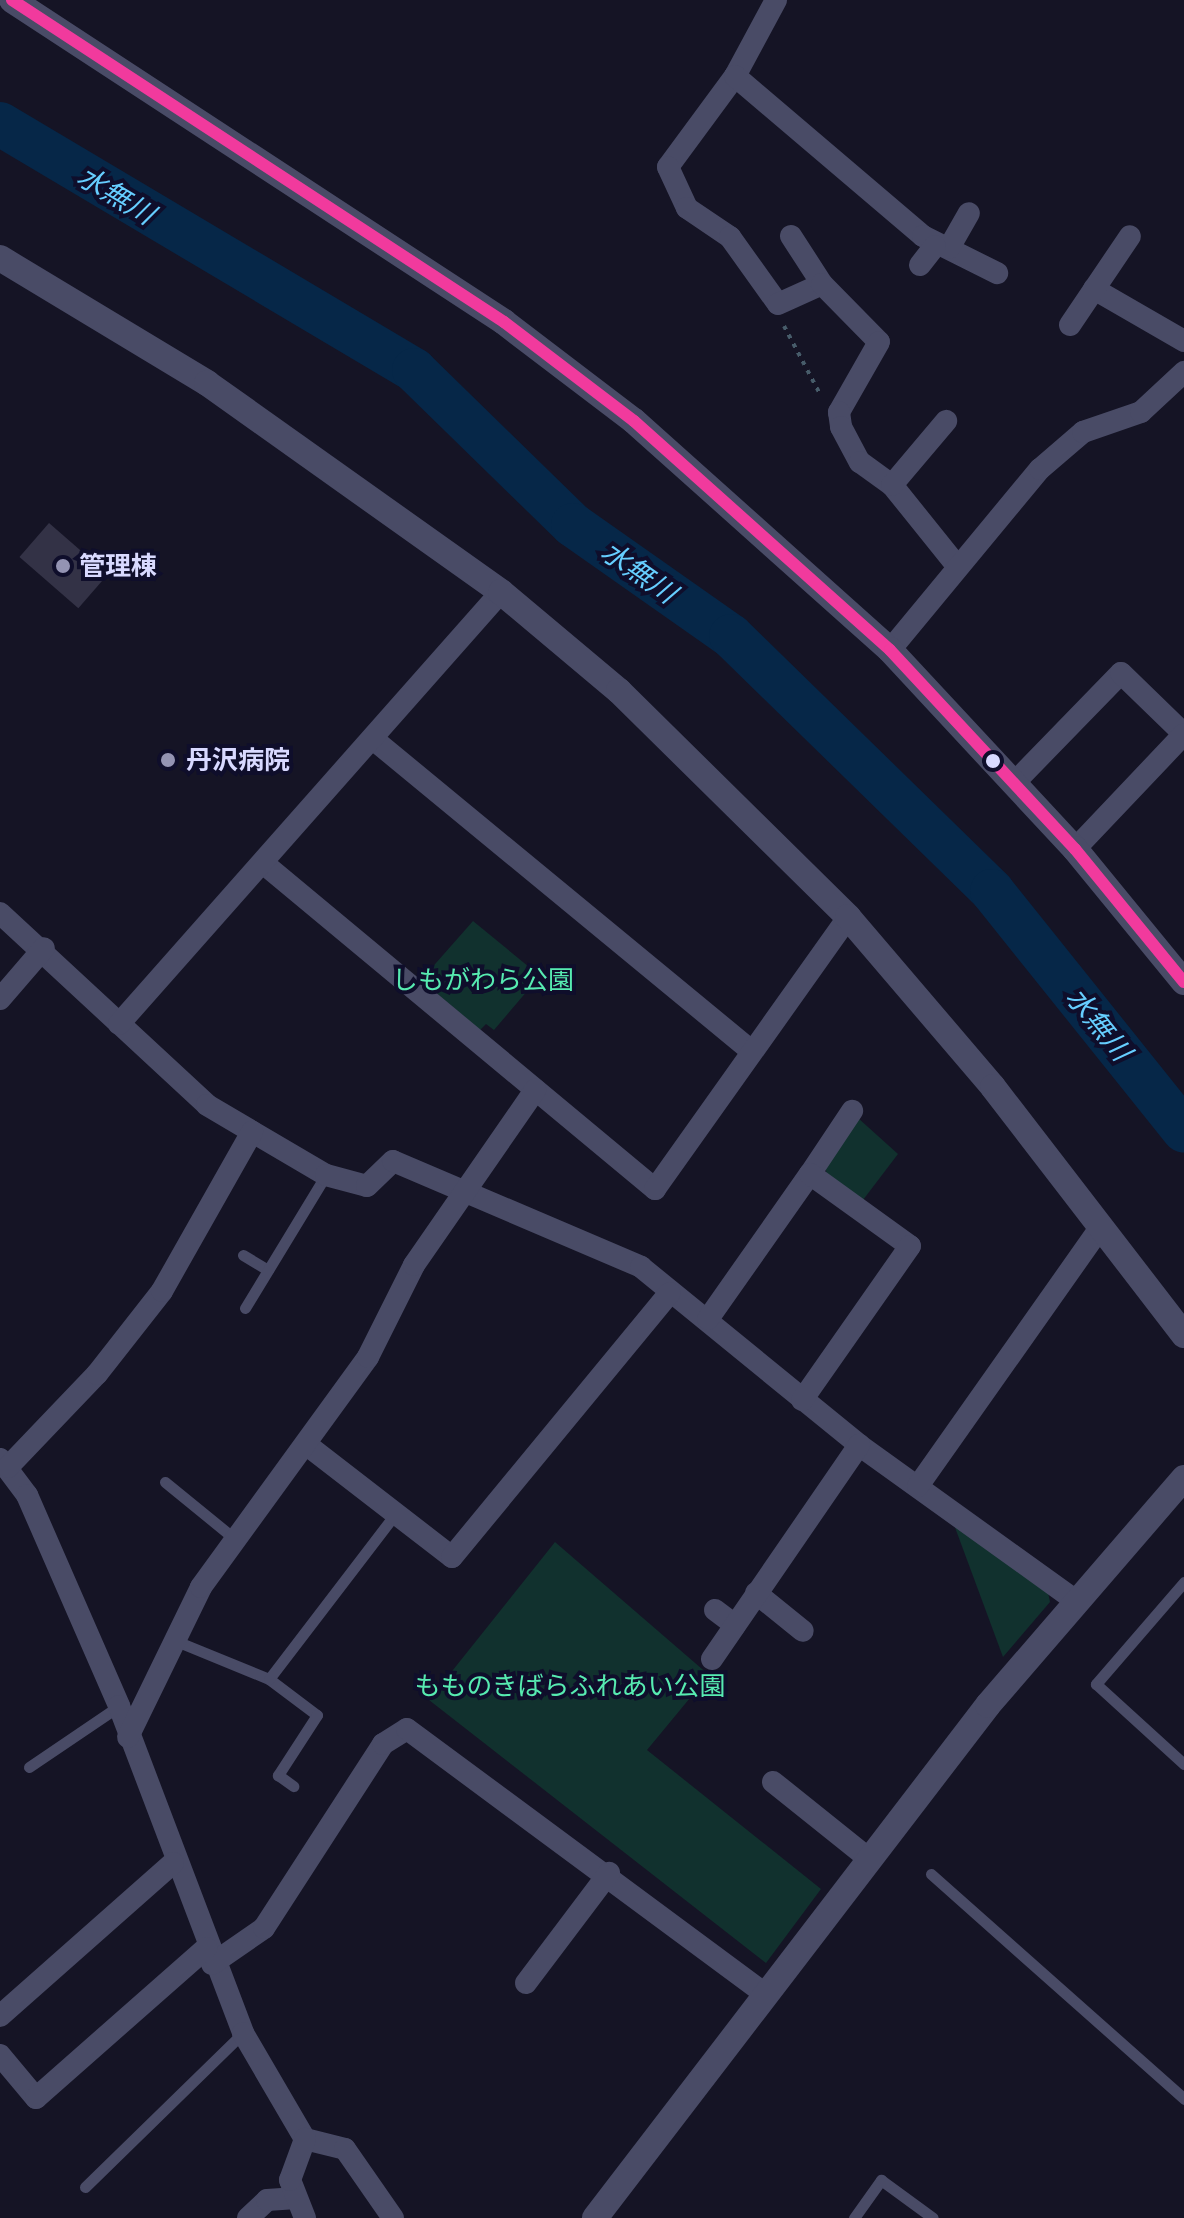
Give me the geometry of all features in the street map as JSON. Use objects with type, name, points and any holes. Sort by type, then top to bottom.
[{"type":"street","points":[[12,0],[504,322],[741,512],[890,650],[1015,782],[1075,849],[1184,982]]},
{"type":"street","points":[[776,0],[735,76],[668,167],[687,208],[730,237],[778,304],[822,284]]},
{"type":"street","points":[[735,76],[942,247],[997,273]]},
{"type":"street","points":[[920,265],[942,247],[969,213]]},
{"type":"street","points":[[791,236],[822,284],[879,342],[839,412],[860,462],[892,485],[958,567]]},
{"type":"street","points":[[1070,325],[1130,236]]},
{"type":"street","points":[[0,258],[207,383],[501,592],[619,691],[848,917],[1101,1227],[1184,1335]]},
{"type":"street","points":[[1094,289],[1184,341]]},
{"type":"street","points":[[890,650],[958,567],[1083,432],[1141,412],[1184,372]]},
{"type":"street","points":[[892,485],[946,421]]},
{"type":"street","points":[[119,1024],[501,592]]},
{"type":"street","points":[[1015,782],[1121,673],[1184,734],[1075,849]]},
{"type":"street","points":[[373,739],[751,1051]]},
{"type":"street","points":[[263,863],[655,1189],[848,917]]},
{"type":"street","points":[[0,913],[44,948],[119,1024],[207,1105],[326,1175],[367,1186],[393,1161],[580,1235],[641,1267],[859,1445],[1075,1600]]},
{"type":"street","points":[[0,999],[44,948]]},
{"type":"street","points":[[128,1737],[201,1587],[307,1445],[466,1191],[535,1090]]},
{"type":"street","points":[[708,1319],[852,1111]]},
{"type":"street","points":[[252,1132],[162,1291],[97,1374],[4,1463],[119,1706],[173,1863],[243,2033],[305,2139],[345,2149],[393,2218]]},
{"type":"street","points":[[802,1400],[910,1246],[810,1174]]},
{"type":"street","points":[[918,1486],[1101,1227]]},
{"type":"street","points":[[307,1445],[452,1557],[670,1293]]},
{"type":"street","points":[[712,1659],[859,1445]]},
{"type":"street","points":[[595,2218],[762,1992],[868,1858],[1075,1600],[1184,1478]]},
{"type":"street","points":[[756,1593],[803,1631]]},
{"type":"street","points":[[715,1610],[735,1625]]},
{"type":"street","points":[[4,2068],[36,2098],[209,1956],[264,1928],[383,1744],[407,1729],[609,1873],[762,1992]]},
{"type":"street","points":[[773,1782],[868,1858]]},
{"type":"street","points":[[0,2016],[173,1863]]},
{"type":"street","points":[[526,1983],[609,1873]]},
{"type":"street","points":[[305,2139],[290,2180],[293,2198],[305,2218]]},
{"type":"street","points":[[248,2218],[267,2200],[293,2198]]},
{"type":"lane","points":[[245,1308],[326,1175]]},
{"type":"lane","points":[[243,1255],[268,1270]]},
{"type":"lane","points":[[165,1482],[236,1540]]},
{"type":"lane","points":[[269,1679],[396,1513]]},
{"type":"lane","points":[[1184,1583],[1096,1684],[1184,1764]]},
{"type":"lane","points":[[176,1641],[269,1679],[317,1715],[278,1775],[293,1786]]},
{"type":"lane","points":[[29,1767],[119,1706]]},
{"type":"lane","points":[[931,1874],[1184,2099]]},
{"type":"lane","points":[[85,2187],[243,2033]]},
{"type":"lane","points":[[854,2218],[881,2180],[933,2218]]},
{"type":"path","points":[[778,304],[808,374],[829,410],[839,412]]},
{"type":"green space","name":"しもがわら公園","points":[[473,921],[540,976],[494,1030],[486,1024],[480,1030],[421,980]]},
{"type":"green space","points":[[858,1118],[898,1154],[863,1200],[827,1177],[825,1163]]},
{"type":"green space","points":[[953,1522],[1048,1592],[1050,1602],[1003,1657]]},
{"type":"green space","name":"もものきばらふれあい公園","points":[[555,1542],[709,1675],[647,1750],[821,1889],[766,1963],[429,1700]]},
{"type":"building","name":"管理棟","points":[[49,523],[108,574],[78,608],[19,557]]},
{"type":"waterway","name":"水無川","points":[[0,124],[414,370],[573,525],[731,636],[992,891],[1184,1131]]},
{"type":"transit line","points":[[12,0],[504,322],[634,421],[890,650],[1075,849],[1184,982]]},
{"type":"place","name":"管理棟","points":[[63,566]]},
{"type":"place","name":"丹沢病院","points":[[168,760]]}]
